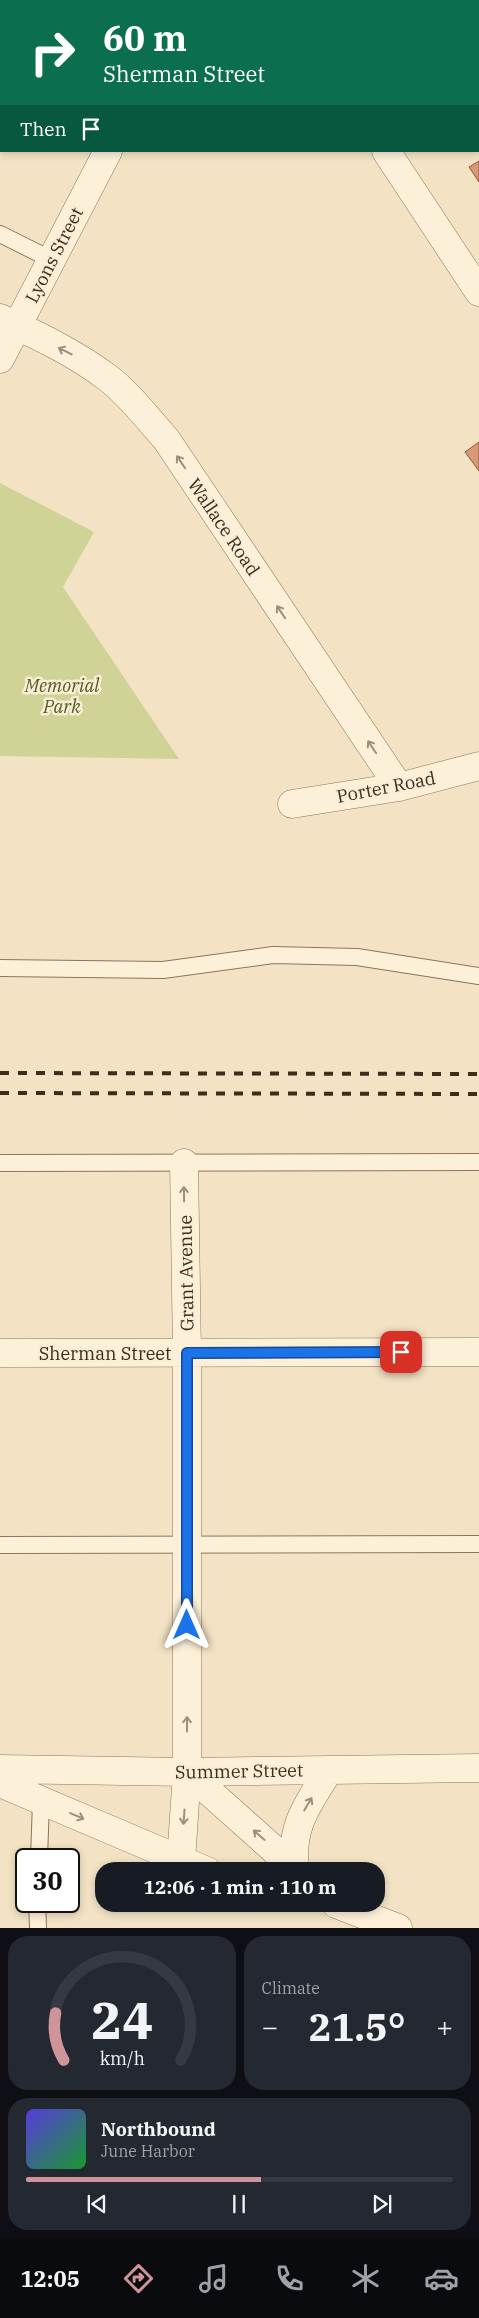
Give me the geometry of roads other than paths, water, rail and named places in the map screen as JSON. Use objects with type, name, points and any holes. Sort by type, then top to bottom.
[{"type":"street","name":"Lyons Street","points":[[0,359],[9,322],[52,260],[107,152]]},
{"type":"street","points":[[387,152],[475,276]]},
{"type":"street","name":"Wallace Road","points":[[9,322],[79,358],[109,378],[133,401],[166,439],[399,787]]},
{"type":"street","name":"Porter Road","points":[[292,804],[399,787],[479,766]]},
{"type":"street","name":"Grant Avenue","points":[[181,1862],[187,1772],[187,1353],[184,1163]]},
{"type":"street","name":"Sherman Street","points":[[0,1353],[479,1352]]},
{"type":"street","name":"Summer Street","points":[[0,1769],[187,1772],[479,1768]]},
{"type":"street","points":[[295,1862],[296,1828],[329,1770]]},
{"type":"street","points":[[187,1772],[288,1862]]},
{"type":"street","points":[[0,1783],[181,1862]]},
{"type":"street","points":[[357,1912],[398,1928]]},
{"type":"lane","points":[[0,234],[52,260]]},
{"type":"lane","points":[[0,968],[163,970],[282,955],[357,956],[479,976]]},
{"type":"lane","points":[[0,1163],[479,1162]]},
{"type":"lane","points":[[0,1546],[479,1544]]},
{"type":"lane","points":[[39,1848],[41,1801]]},
{"type":"lane","points":[[37,1913],[38,1928]]},
{"type":"railway","points":[[0,1073],[479,1074]]},
{"type":"railway","points":[[0,1093],[479,1094]]},
{"type":"park label","name":"Memorial Park","points":[[62,695]]}]
